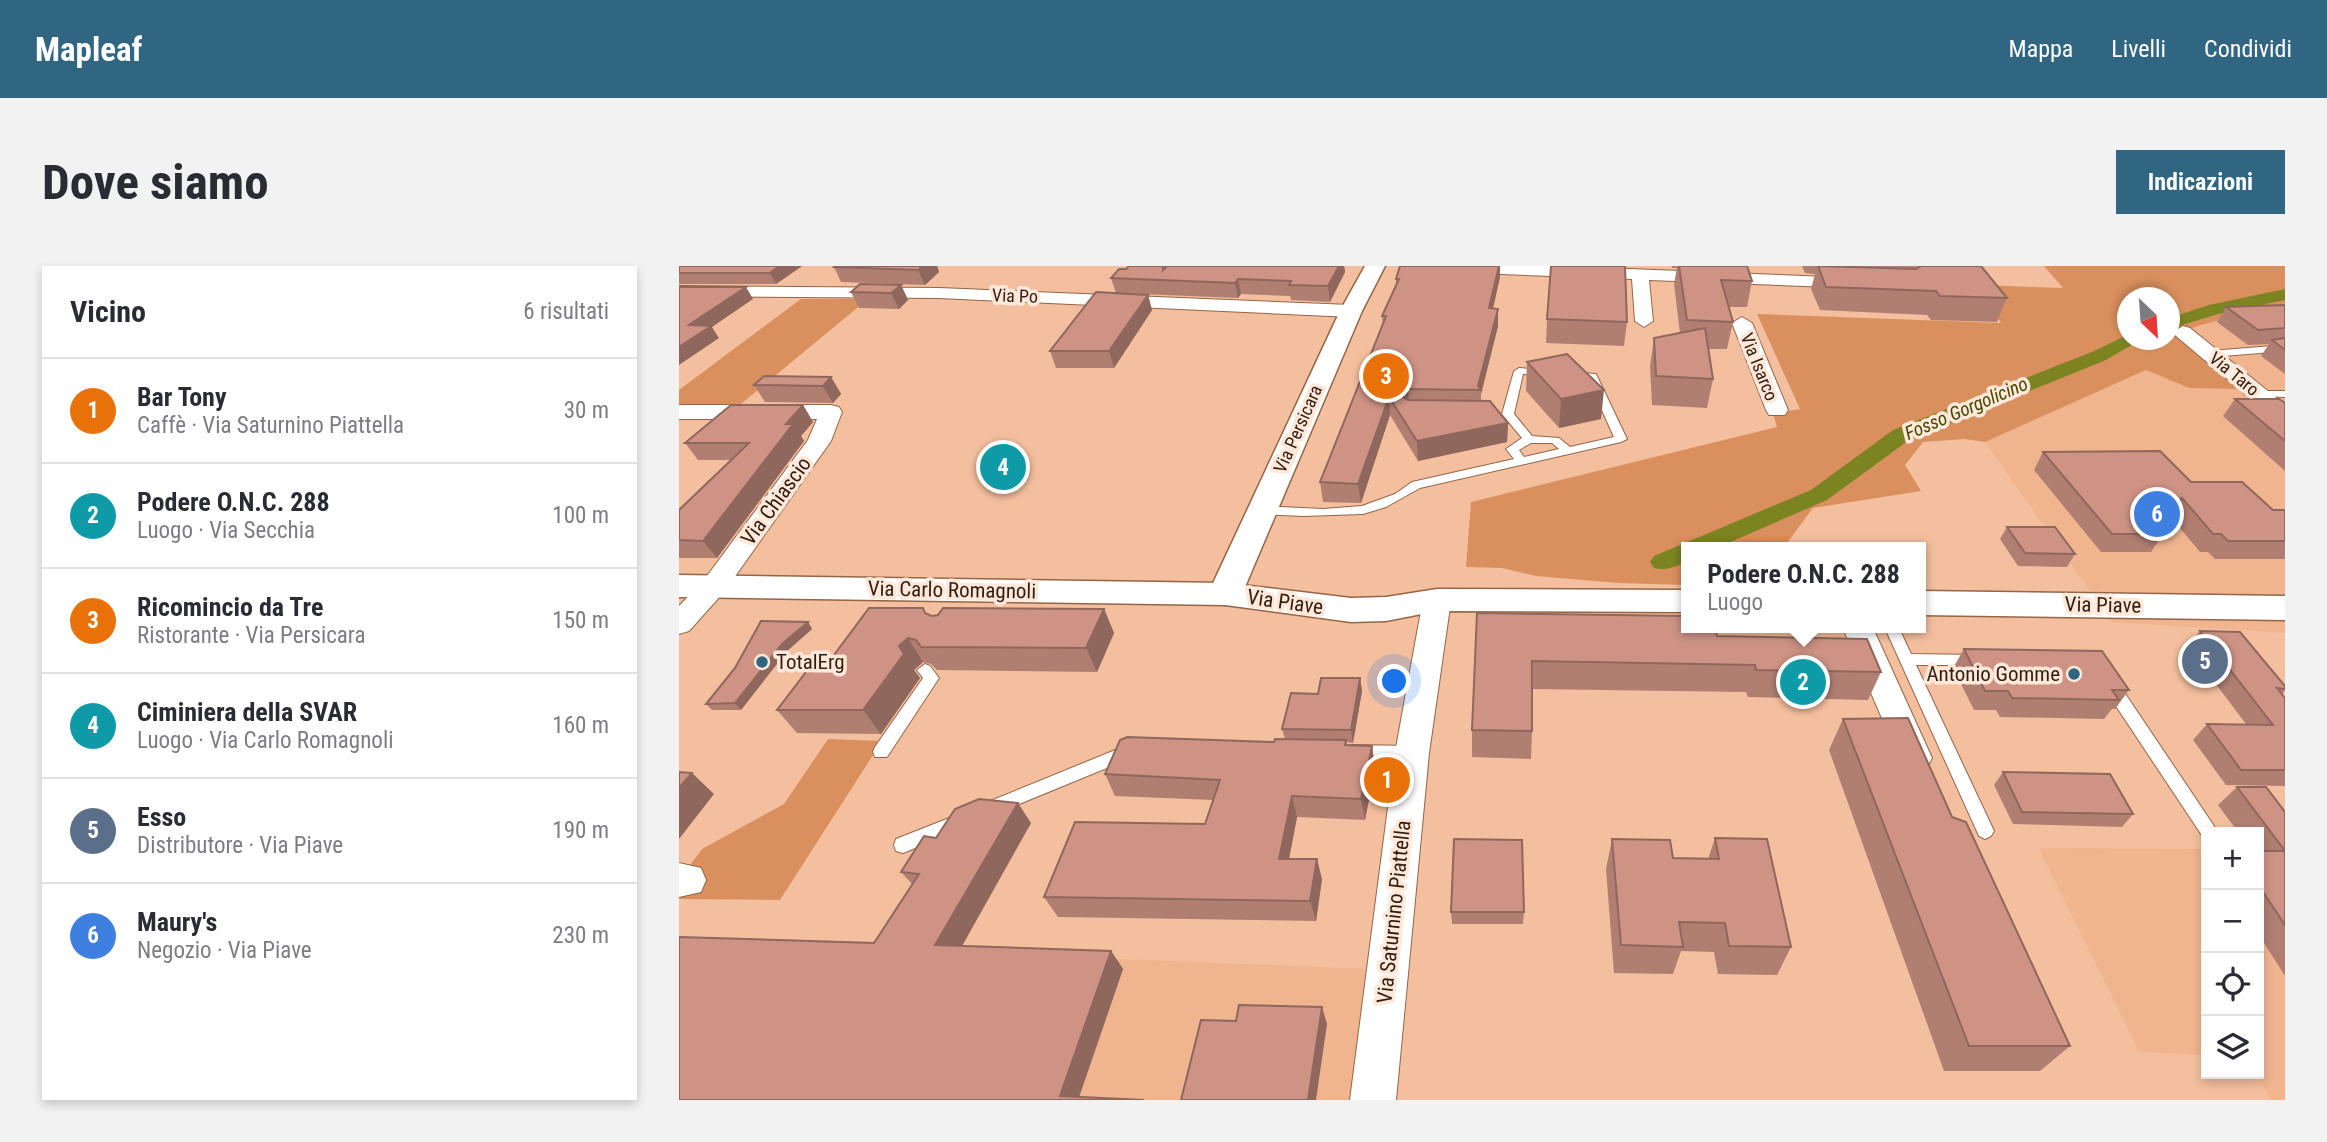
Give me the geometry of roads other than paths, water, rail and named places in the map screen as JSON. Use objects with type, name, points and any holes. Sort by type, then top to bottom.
[{"type":"main road","name":"Via Persicara","points":[[1225,594],[1351,311],[1375,266]]},
{"type":"main road","name":"Via Carlo Romagnoli","points":[[679,586],[969,596],[1225,594]]},
{"type":"main road","name":"Via Piave","points":[[1225,594],[1351,610],[1386,609],[1437,600],[1681,601]]},
{"type":"main road","name":"Via Piave","points":[[1926,603],[2277,611]]},
{"type":"street","points":[[1422,266],[1869,284]]},
{"type":"street","points":[[1640,274],[1644,321]]},
{"type":"street","name":"Via Po","points":[[679,291],[953,294],[1351,311]]},
{"type":"street","name":"Via Isarco","points":[[1742,324],[1777,410]]},
{"type":"street","name":"Via Taro","points":[[2183,332],[2285,416]]},
{"type":"street","name":"Via Chiascio","points":[[679,412],[831,412],[819,440],[714,586],[679,624]]},
{"type":"street","name":"Via Saturnino Piattella","points":[[1373,1100],[1412,753],[1437,600]]},
{"type":"street","points":[[1860,633],[1927,786]]},
{"type":"lane","points":[[2210,354],[2285,348]]},
{"type":"lane","points":[[1262,510],[1361,511],[1385,506],[1416,485],[1621,439],[1592,376],[1520,371],[1502,414],[1529,439]]},
{"type":"lane","points":[[2259,394],[2285,394]]},
{"type":"lane","points":[[1521,461],[1512,449],[1529,439],[1555,440],[1567,451]]},
{"type":"lane","points":[[1894,633],[1985,831]]},
{"type":"lane","points":[[1907,659],[2000,660]]},
{"type":"lane","points":[[881,752],[931,678],[925,670]]},
{"type":"lane","points":[[2101,671],[2206,827]]},
{"type":"lane","points":[[903,845],[1135,749],[1149,749]]},
{"type":"lane","points":[[1329,751],[1412,753]]},
{"type":"waterway","name":"Fosso Gorgolicino","points":[[2180,320],[2215,309],[2268,300],[2285,294]]},
{"type":"waterway","name":"Fosso Gorgolicino","points":[[1710,542],[1819,495],[1901,435],[2117,347]]},
{"type":"waterway","name":"Fosso Gorgolicino","points":[[1663,562],[1681,554]]},
{"type":"place","name":"Ricomincio da Tre","points":[[1386,376]]},
{"type":"place","name":"Ciminiera della SVAR","points":[[1003,467]]},
{"type":"place","name":"Maury's","points":[[2157,514]]},
{"type":"place","name":"Esso","points":[[2205,661]]},
{"type":"place","name":"TotalErg","points":[[762,662]]},
{"type":"place","name":"Antonio Gomme","points":[[2074,674]]},
{"type":"place","name":"Podere O.N.C. 288","points":[[1803,682]]},
{"type":"place","name":"Bar Tony","points":[[1387,780]]}]
